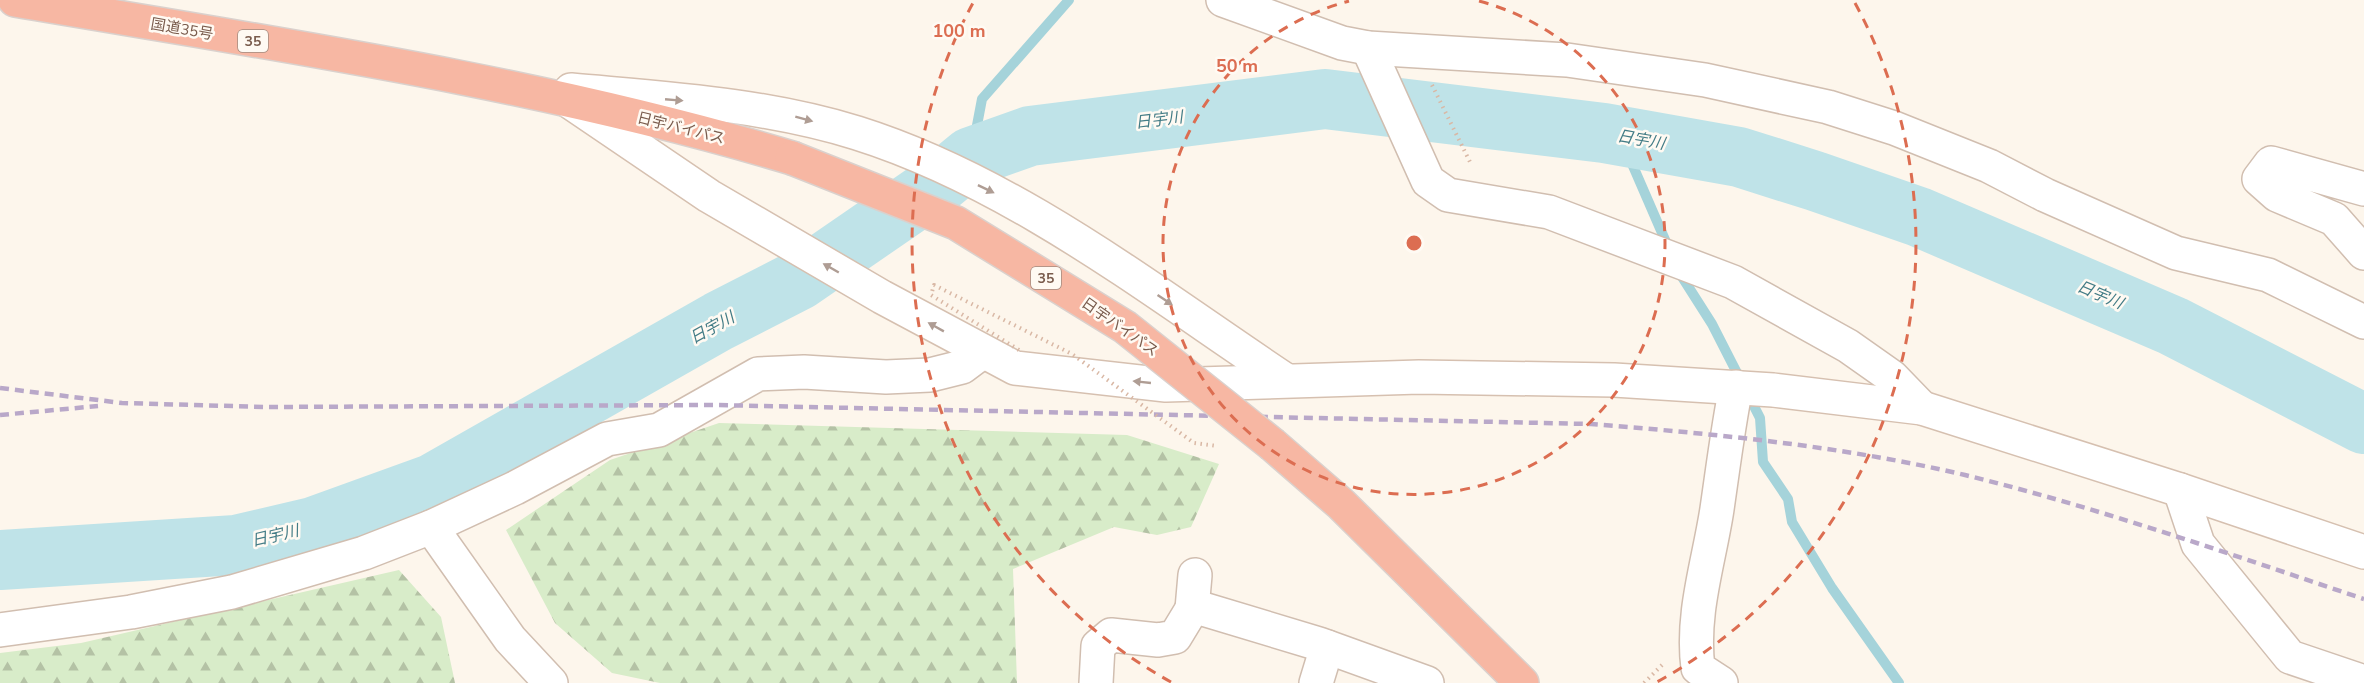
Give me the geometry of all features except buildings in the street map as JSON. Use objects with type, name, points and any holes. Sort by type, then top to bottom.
[{"type":"highway","name":"国道35号","points":[[15,0],[490,83]]},
{"type":"highway","name":"日宇バイパス","points":[[490,83],[716,135],[792,158],[956,223],[1125,327],[1274,445],[1341,504],[1522,683]]},
{"type":"street","points":[[1223,0],[1371,55],[1568,60],[1705,80],[1828,106],[1894,128],[1989,166],[2045,195],[2176,253],[2268,275],[2358,312]]},
{"type":"street","points":[[1371,55],[1428,181],[1448,195],[1549,212],[1673,257],[1733,282],[1848,346],[1892,377],[1922,408]]},
{"type":"street","points":[[490,83],[747,106],[859,134],[942,167],[1022,206],[1284,379]]},
{"type":"street","points":[[569,101],[709,196],[882,297],[1015,368],[1166,385],[1284,379],[1430,377],[1614,380],[1749,388],[1922,408],[2180,489],[2364,552]]},
{"type":"street","points":[[2364,189],[2271,163],[2259,179],[2277,195],[2334,219],[2364,253]]},
{"type":"street","points":[[0,630],[131,612],[232,592],[364,552],[431,527],[515,488],[607,439],[659,430],[758,374],[804,372],[886,377],[930,375],[962,367],[982,352]]},
{"type":"street","points":[[1721,683],[1698,668],[1696,644],[1702,580],[1717,510],[1749,388]]},
{"type":"street","points":[[2180,489],[2198,544],[2290,657],[2364,682]]},
{"type":"street","points":[[431,527],[510,639],[551,683]]},
{"type":"street","points":[[1096,683],[1098,646],[1111,635],[1158,640],[1175,637],[1192,609],[1195,575]]},
{"type":"street","points":[[1192,609],[1203,609],[1327,647],[1427,683]]},
{"type":"street","points":[[1316,683],[1327,647]]},
{"type":"path","points":[[1427,75],[1474,168]]},
{"type":"path","points":[[1019,350],[931,295],[934,285],[1072,354],[1194,443],[1226,447]]},
{"type":"green space","points":[[719,423],[1127,435],[1219,464],[1191,527],[1157,535],[1114,527],[1013,569],[1017,683],[660,683],[612,673],[555,623],[506,530],[610,460]]},
{"type":"green space","points":[[399,570],[441,617],[455,683],[0,683],[0,653],[81,643]]},
{"type":"waterway","points":[[971,157],[982,99],[1069,0]]},
{"type":"waterway","name":"日宇川","points":[[0,560],[236,545],[313,527],[432,484],[719,321],[799,280],[937,185],[971,157],[1030,136],[1325,99],[1604,133],[1739,157],[1919,217],[2173,326],[2364,424]]},
{"type":"waterway","points":[[1620,136],[1669,249]]},
{"type":"waterway","points":[[1677,269],[1712,324],[1760,418],[1763,462],[1788,499],[1792,522],[1832,588],[1899,683]]},
{"type":"railway","points":[[0,388],[122,403],[265,407],[716,405],[1591,424],[1638,428],[1826,449],[1965,475],[2116,517],[2364,599]]},
{"type":"railway","points":[[0,415],[98,406]]}]
